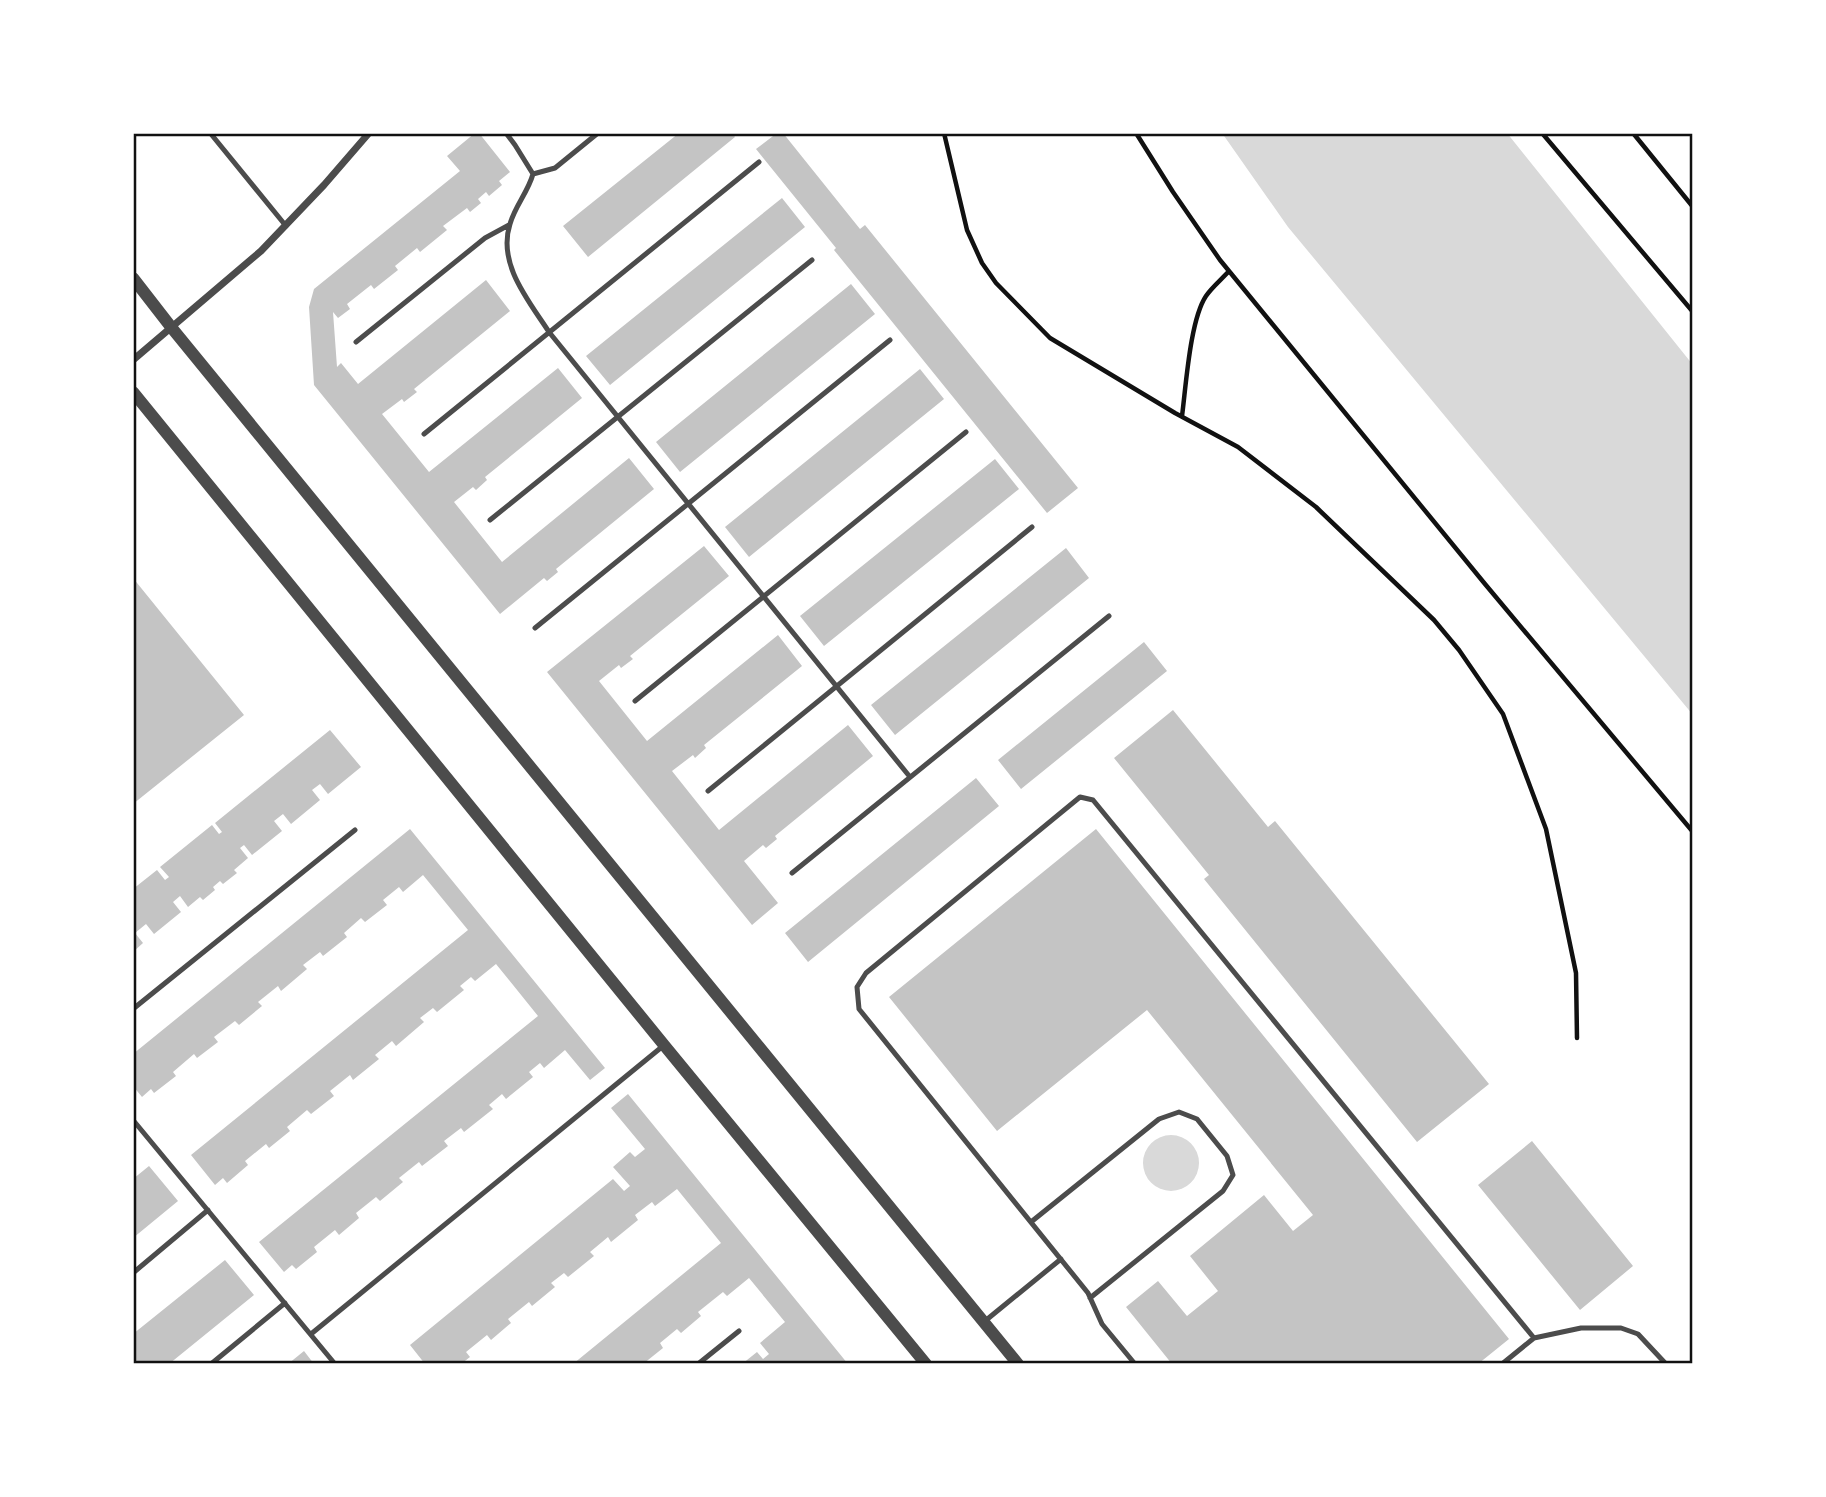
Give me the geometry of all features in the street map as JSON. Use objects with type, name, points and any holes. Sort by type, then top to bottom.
[{"type":"street","points":[[133,360],[261,251],[369,133]]},
{"type":"street","points":[[133,278],[1018,1364]]},
{"type":"street","points":[[133,392],[926,1364]]},
{"type":"lane","points":[[506,133],[533,174],[530,186],[509,225],[507,253],[519,286],[550,332],[910,777]]},
{"type":"lane","points":[[533,174],[555,168],[598,133]]},
{"type":"lane","points":[[211,134],[286,226]]},
{"type":"lane","points":[[424,433],[759,162]]},
{"type":"lane","points":[[356,342],[485,238],[509,225]]},
{"type":"lane","points":[[490,520],[812,260]]},
{"type":"lane","points":[[535,628],[890,340]]},
{"type":"lane","points":[[635,701],[966,432]]},
{"type":"lane","points":[[708,790],[1032,527]]},
{"type":"lane","points":[[792,873],[1109,616]]},
{"type":"lane","points":[[1135,1364],[1102,1324],[1088,1293],[859,1009],[857,987],[866,973],[1080,797],[1093,800],[1534,1338]]},
{"type":"lane","points":[[133,1009],[355,830]]},
{"type":"lane","points":[[311,1334],[664,1045]]},
{"type":"lane","points":[[1031,1222],[1158,1119],[1179,1112],[1197,1119],[1227,1156],[1233,1175],[1223,1191],[1090,1298]]},
{"type":"lane","points":[[134,1124],[335,1364]]},
{"type":"lane","points":[[133,1273],[208,1210]]},
{"type":"lane","points":[[983,1323],[1061,1259]]},
{"type":"lane","points":[[211,1364],[285,1303]]},
{"type":"lane","points":[[1502,1364],[1534,1338],[1581,1328],[1620,1328],[1638,1334],[1666,1364]]},
{"type":"lane","points":[[698,1364],[739,1331]]},
{"type":"path","points":[[944,133],[967,230],[982,263],[996,283],[1050,338],[1238,447],[1316,507],[1434,620],[1460,650],[1503,714],[1546,830],[1576,974],[1577,1038]]},
{"type":"path","points":[[1136,133],[1172,192],[1229,271],[1485,584],[1693,832]]},
{"type":"path","points":[[1542,133],[1693,312]]},
{"type":"path","points":[[1633,133],[1693,207]]},
{"type":"path","points":[[1182,416],[1190,352],[1198,317],[1206,296],[1229,271]]},
{"type":"shaded area","points":[[1222,133],[1507,133],[1693,365],[1693,715],[1288,227]]},
{"type":"shaded area","points":[[1166,1135],[1176,1135],[1191,1143],[1197,1152],[1197,1174],[1191,1183],[1176,1191],[1166,1191],[1148,1179],[1143,1168],[1143,1158],[1155,1140]]},
{"type":"building","points":[[475,133],[479,133],[510,172],[499,181],[502,185],[489,196],[486,192],[478,199],[481,203],[470,212],[467,208],[443,226],[447,230],[420,252],[417,248],[395,266],[398,270],[374,289],[371,285],[347,304],[350,309],[338,318],[333,312],[337,367],[341,363],[358,384],[486,280],[510,311],[414,389],[417,392],[382,414],[429,472],[558,368],[582,398],[485,477],[487,480],[476,490],[473,487],[454,502],[502,562],[629,458],[654,489],[556,569],[558,572],[547,581],[544,578],[500,614],[314,385],[309,307],[314,289],[460,171],[447,156]]},
{"type":"building","points":[[679,133],[732,133],[735,137],[588,257],[563,226]]},
{"type":"building","points":[[777,133],[783,133],[860,229],[865,225],[1078,488],[1047,513],[834,250],[836,248],[756,149]]},
{"type":"building","points":[[782,198],[805,227],[610,385],[586,356]]},
{"type":"building","points":[[851,284],[875,314],[680,472],[656,442]]},
{"type":"building","points":[[920,369],[944,399],[749,557],[725,527]]},
{"type":"building","points":[[995,459],[1019,489],[824,646],[800,616]]},
{"type":"building","points":[[704,546],[729,576],[630,656],[633,659],[621,668],[619,665],[599,681],[647,741],[778,635],[802,666],[704,745],[706,748],[695,758],[693,755],[672,771],[719,830],[848,725],[873,756],[775,836],[777,839],[766,848],[763,845],[744,861],[778,903],[752,925],[547,672]]},
{"type":"building","points":[[1066,548],[1089,578],[895,735],[871,705]]},
{"type":"building","points":[[133,578],[244,715],[133,804]]},
{"type":"building","points":[[1144,642],[1167,671],[1021,789],[998,760]]},
{"type":"building","points":[[1173,710],[1268,827],[1275,821],[1489,1084],[1417,1142],[1204,879],[1209,875],[1114,758]]},
{"type":"building","points":[[330,730],[361,767],[328,794],[320,784],[312,790],[320,800],[291,824],[283,814],[274,821],[282,831],[252,855],[244,845],[240,848],[248,858],[234,870],[237,873],[223,884],[220,881],[213,887],[215,890],[203,900],[200,897],[188,907],[180,896],[173,902],[181,912],[154,934],[146,924],[135,933],[143,943],[133,952],[133,889],[157,870],[165,880],[169,877],[160,867],[212,825],[219,834],[222,832],[215,823]]},
{"type":"building","points":[[976,778],[999,806],[808,962],[785,933]]},
{"type":"building","points":[[410,829],[605,1068],[590,1080],[565,1050],[544,1068],[540,1063],[529,1072],[533,1077],[506,1099],[502,1094],[489,1105],[493,1109],[464,1132],[461,1128],[444,1141],[448,1146],[422,1166],[419,1162],[399,1178],[403,1182],[380,1201],[376,1197],[356,1213],[359,1218],[339,1235],[335,1230],[314,1247],[317,1252],[296,1269],[292,1265],[284,1272],[259,1242],[538,1016],[496,964],[475,981],[471,977],[460,986],[464,990],[437,1012],[433,1008],[420,1018],[424,1022],[396,1046],[392,1041],[375,1055],[379,1059],[353,1080],[350,1075],[330,1091],[334,1096],[311,1114],[307,1110],[287,1127],[290,1131],[269,1148],[266,1144],[245,1161],[248,1165],[227,1183],[223,1178],[215,1185],[191,1155],[468,930],[423,875],[403,892],[399,887],[383,900],[387,905],[365,922],[361,918],[344,933],[347,937],[323,956],[320,952],[303,965],[307,969],[281,991],[278,986],[258,1002],[262,1006],[239,1025],[235,1021],[214,1037],[218,1042],[197,1058],[194,1054],[173,1072],[176,1076],[154,1093],[151,1089],[142,1097],[133,1086],[133,1054]]},
{"type":"building","points":[[1096,829],[1509,1339],[1478,1364],[1172,1364],[1126,1307],[1158,1281],[1187,1316],[1218,1291],[1190,1256],[1264,1195],[1293,1231],[1313,1215],[1147,1010],[997,1131],[889,997]]},
{"type":"building","points":[[628,1094],[848,1364],[742,1364],[757,1352],[763,1359],[769,1354],[760,1343],[785,1322],[749,1278],[727,1296],[723,1292],[698,1312],[701,1316],[681,1333],[677,1329],[660,1343],[663,1348],[643,1364],[573,1364],[721,1243],[677,1189],[655,1206],[652,1202],[635,1215],[638,1220],[611,1242],[608,1237],[590,1252],[594,1256],[568,1277],[564,1273],[551,1283],[555,1287],[532,1306],[529,1302],[508,1319],[511,1323],[491,1340],[487,1335],[466,1352],[470,1357],[461,1364],[425,1364],[410,1345],[613,1179],[624,1191],[630,1186],[613,1167],[630,1152],[635,1157],[645,1149],[611,1108]]},
{"type":"building","points":[[1532,1141],[1633,1266],[1580,1310],[1478,1185]]},
{"type":"building","points":[[149,1166],[178,1201],[133,1238],[133,1179]]},
{"type":"building","points":[[225,1260],[254,1295],[169,1364],[134,1364],[133,1334]]},
{"type":"building","points":[[304,1351],[314,1364],[288,1364]]}]
